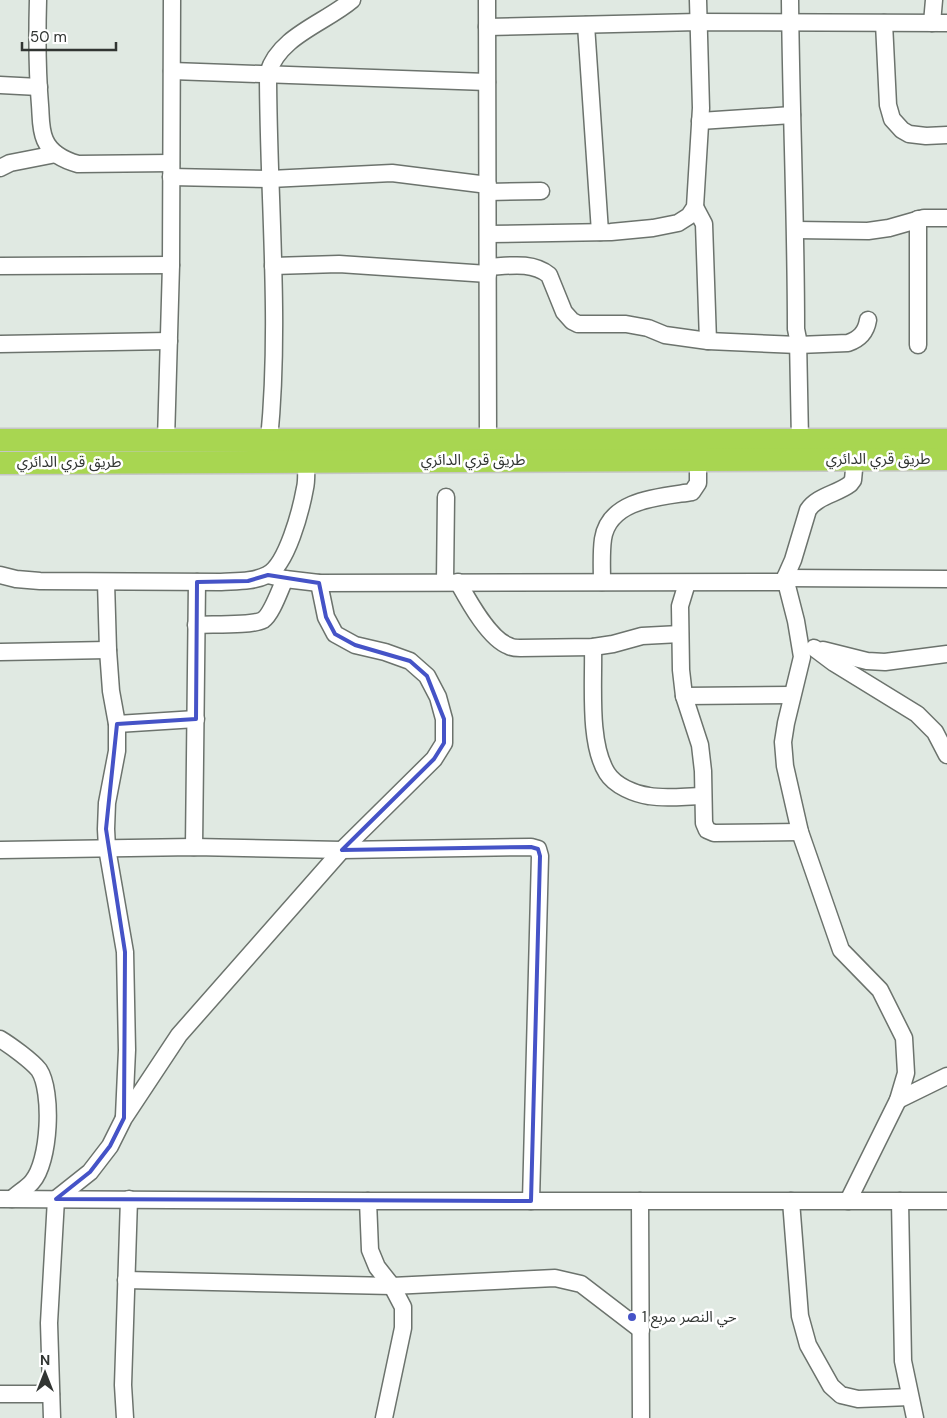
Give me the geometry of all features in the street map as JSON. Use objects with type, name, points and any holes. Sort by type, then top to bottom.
[{"type":"highway","name":"طريق قري الدائري","points":[[0,440],[947,440]]},
{"type":"highway","name":"طريق قري الدائري","points":[[0,463],[947,459]]},
{"type":"street","points":[[38,0],[38,87],[42,132],[45,140],[56,154],[66,161],[78,164],[270,179],[392,173],[488,188],[541,191]]},
{"type":"street","points":[[166,440],[169,341],[172,0]]},
{"type":"street","points":[[269,440],[272,404],[272,266],[268,73],[275,57],[294,40],[352,0]]},
{"type":"street","points":[[487,0],[488,441]]},
{"type":"street","points":[[488,234],[600,232],[653,228],[678,222],[689,216],[695,207],[700,121],[698,0]]},
{"type":"street","points":[[790,0],[800,440]]},
{"type":"street","points":[[487,27],[698,22],[790,24],[939,23],[934,0]]},
{"type":"street","points":[[884,23],[888,105],[892,119],[902,130],[909,134],[926,136],[947,135]]},
{"type":"street","points":[[586,25],[600,232]]},
{"type":"street","points":[[172,71],[487,82]]},
{"type":"street","points":[[0,85],[38,87]]},
{"type":"street","points":[[700,121],[792,115]]},
{"type":"street","points":[[0,168],[10,163],[56,154]]},
{"type":"street","points":[[695,207],[704,224],[708,340]]},
{"type":"street","points":[[796,230],[868,230],[889,228],[918,219],[947,218]]},
{"type":"street","points":[[918,219],[918,345]]},
{"type":"street","points":[[272,266],[339,264],[488,270],[534,267],[549,275],[567,317],[578,324],[626,324],[648,328],[665,335],[708,340],[798,345],[848,343],[859,338],[866,330],[868,320]]},
{"type":"street","points":[[0,266],[170,265]]},
{"type":"street","points":[[0,344],[169,341]]},
{"type":"street","points":[[855,459],[853,480],[850,484],[820,499],[808,510],[785,580],[807,645],[917,714],[935,732],[947,756]]},
{"type":"street","points":[[602,582],[603,539],[610,520],[614,515],[647,499],[692,492],[698,483],[698,460]]},
{"type":"street","points":[[0,574],[16,579],[40,581],[106,582],[248,581],[268,575],[276,568],[292,537],[306,487],[306,461]]},
{"type":"street","points":[[446,497],[451,582],[490,632],[508,646],[520,648],[593,647],[642,636],[680,634]]},
{"type":"street","points":[[268,575],[319,583],[687,583],[785,580],[947,580]]},
{"type":"street","points":[[196,624],[245,624],[262,620],[270,611],[285,579]]},
{"type":"street","points":[[106,582],[111,690],[117,724],[117,751],[107,803],[106,829],[107,848],[125,952],[126,1050],[124,1118]]},
{"type":"street","points":[[194,847],[196,582]]},
{"type":"street","points":[[52,1418],[48,1324],[56,1199],[90,1172],[110,1146],[124,1118],[178,1035],[342,850],[434,759],[444,743],[444,719],[438,696],[427,676],[410,661],[385,652],[354,645],[335,634],[326,618],[319,583]]},
{"type":"street","points":[[687,583],[680,606],[681,670],[684,696],[700,745],[703,771],[704,823],[707,830],[714,833],[800,832]]},
{"type":"street","points":[[807,645],[867,661],[885,662],[947,654]]},
{"type":"street","points":[[807,645],[802,657],[786,722],[783,756],[800,832],[841,950],[880,990],[904,1038],[906,1073],[898,1100],[848,1201]]},
{"type":"street","points":[[593,647],[594,728],[598,753],[607,774],[622,787],[649,796],[703,796]]},
{"type":"street","points":[[0,652],[108,650]]},
{"type":"street","points":[[684,696],[792,695]]},
{"type":"street","points":[[117,724],[196,719]]},
{"type":"street","points":[[0,850],[194,847],[342,850],[530,847],[538,849],[540,856],[531,1201]]},
{"type":"street","points":[[0,1039],[12,1046],[39,1070],[47,1098],[47,1138],[43,1163],[33,1181],[6,1199]]},
{"type":"street","points":[[898,1100],[947,1076]]},
{"type":"street","points":[[6,1199],[947,1201]]},
{"type":"street","points":[[125,1418],[123,1385],[129,1199]]},
{"type":"street","points":[[368,1201],[370,1250],[377,1267],[392,1286],[403,1307],[403,1328],[384,1418]]},
{"type":"street","points":[[640,1201],[641,1418]]},
{"type":"street","points":[[791,1201],[800,1316],[808,1345],[831,1386],[841,1396],[858,1399],[910,1397]]},
{"type":"street","points":[[900,1201],[903,1361],[915,1418]]},
{"type":"street","points":[[126,1280],[392,1286],[555,1278],[581,1284],[641,1330]]},
{"type":"street","points":[[0,1394],[51,1394]]},
{"type":"highlighted area","points":[[268,575],[319,583],[326,617],[335,634],[355,645],[410,661],[427,676],[444,719],[444,743],[434,759],[342,850],[531,847],[538,849],[540,856],[531,1201],[56,1199],[90,1172],[110,1146],[124,1118],[125,952],[106,829],[117,724],[196,719],[197,582],[248,581]]},
{"type":"place","name":"حي النصر مربع 1","points":[[632,1317]]}]
